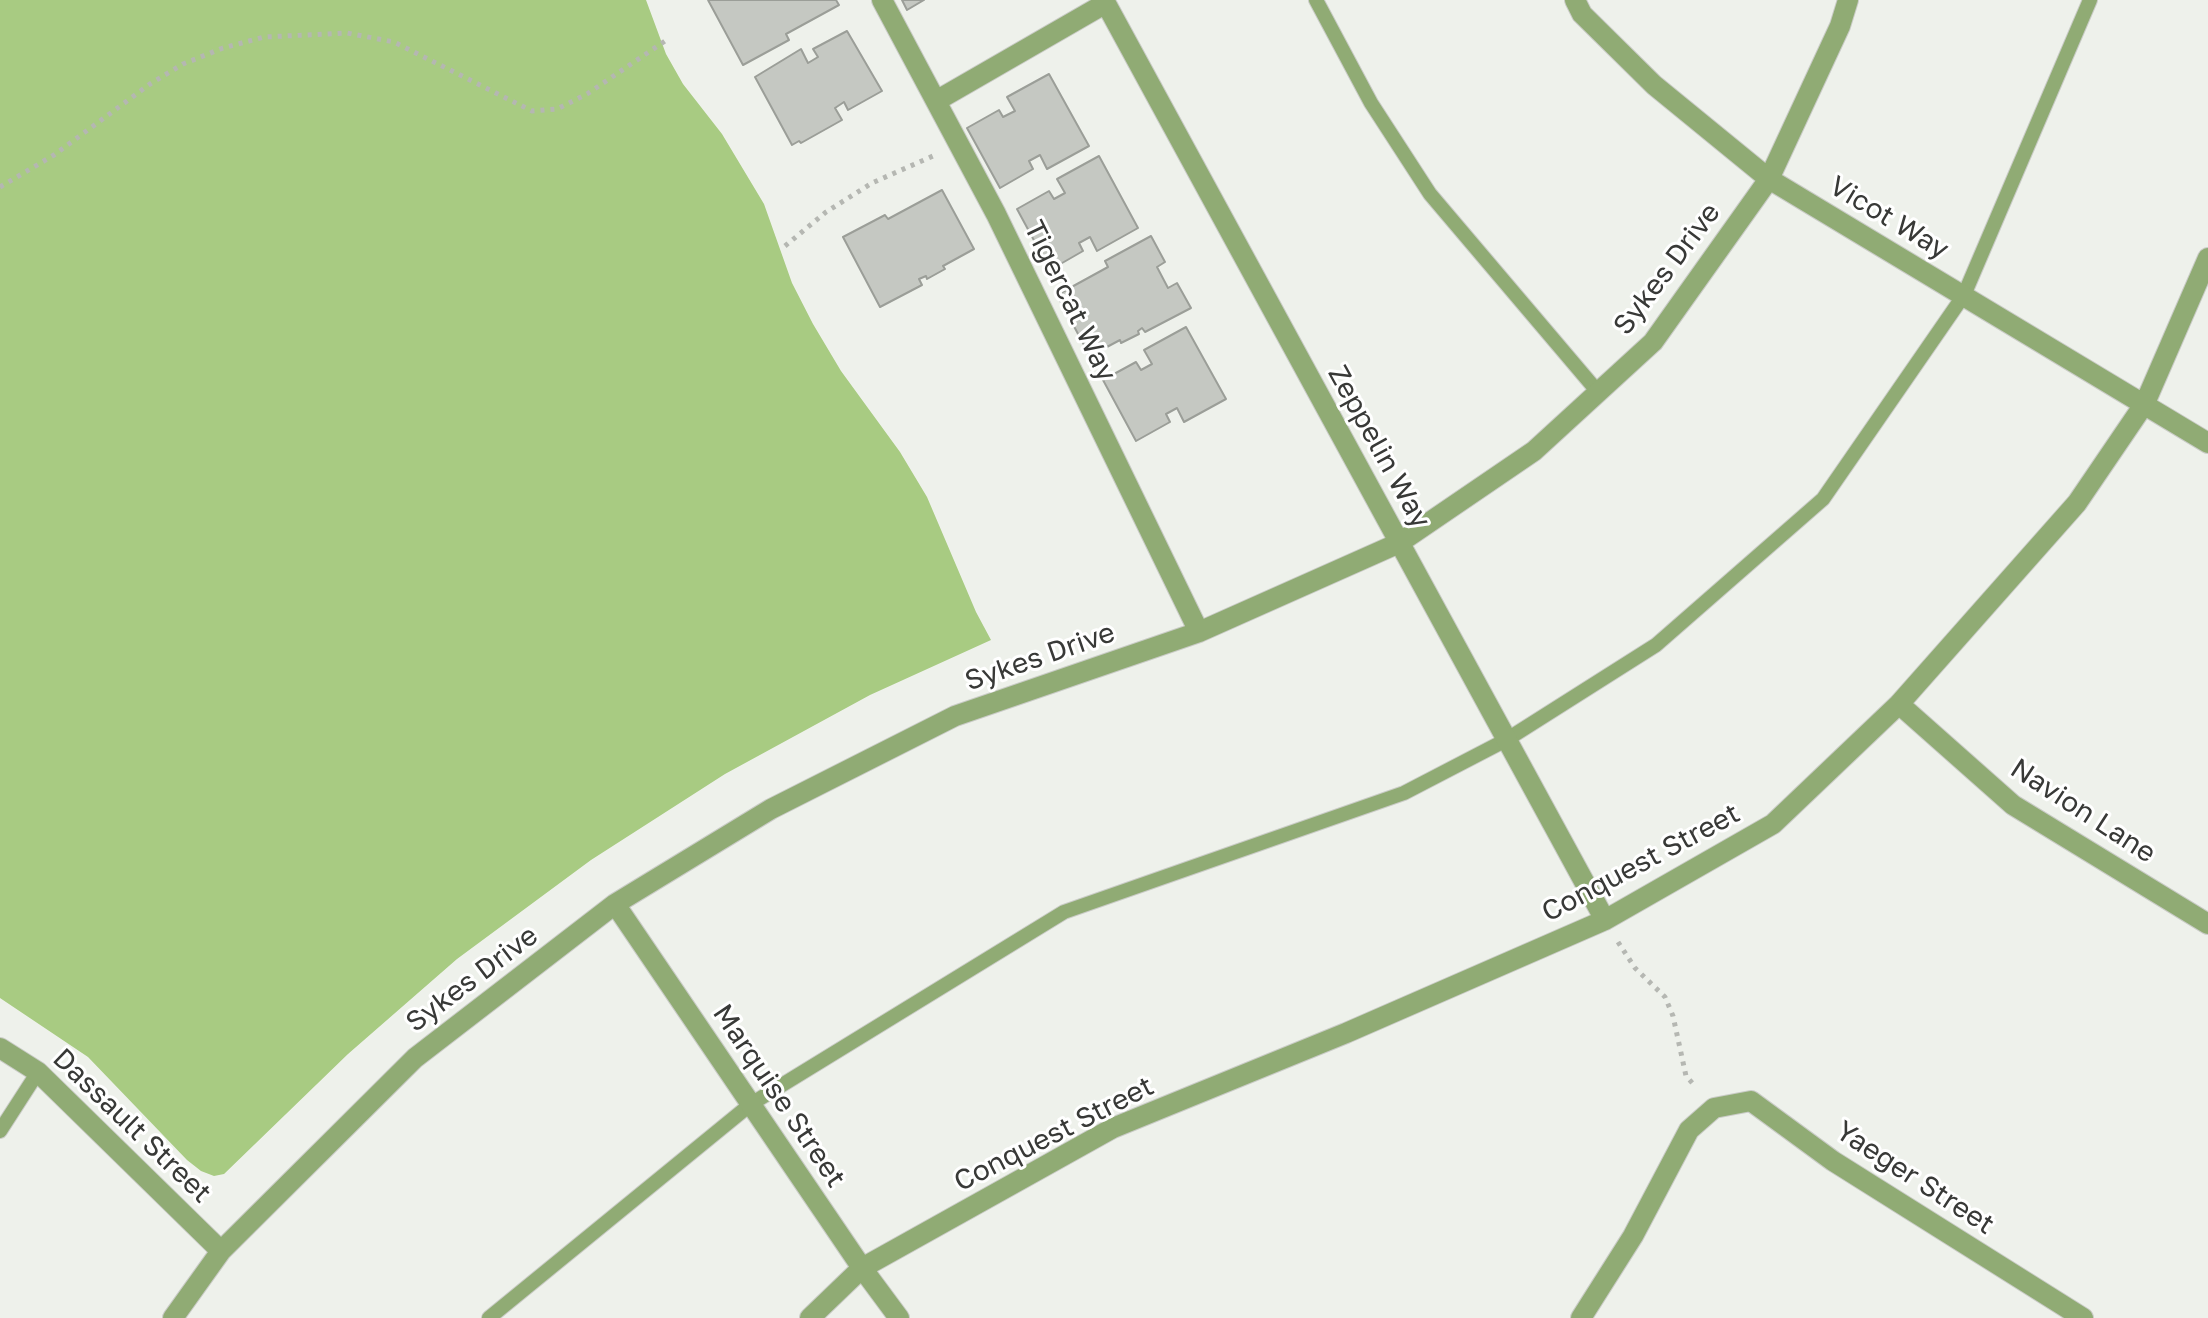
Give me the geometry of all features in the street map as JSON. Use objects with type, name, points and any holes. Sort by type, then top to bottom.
[{"type":"street","name":"Tigercat Way","points":[[882,0],[996,214],[1199,632]]},
{"type":"street","name":"Vicot Way","points":[[1575,0],[1582,14],[1654,85],[1769,179],[2208,443]]},
{"type":"street","name":"Sykes Drive","points":[[173,1318],[221,1251],[415,1058],[615,904],[771,809],[955,716],[1199,632],[1399,543],[1534,451],[1653,342],[1769,179],[1840,26],[1848,0]]},
{"type":"street","points":[[936,101],[1105,2]]},
{"type":"street","name":"Zeppelin Way","points":[[1105,2],[1605,920]]},
{"type":"street","name":"Conquest Street","points":[[810,1318],[862,1268],[1113,1128],[1346,1033],[1605,920],[1773,824],[1899,704],[2077,503],[2145,403],[2208,258]]},
{"type":"street","name":"Navion Lane","points":[[1899,704],[2013,805],[2208,924]]},
{"type":"street","name":"Marquise Street","points":[[615,904],[899,1318]]},
{"type":"street","name":"Dassault Street","points":[[0,1048],[38,1072],[221,1251]]},
{"type":"street","name":"Yaeger Street","points":[[1714,1108],[1751,1101],[1833,1161],[2062,1312],[2083,1318]]},
{"type":"street","points":[[1581,1318],[1633,1236],[1689,1130],[1714,1108]]},
{"type":"lane","points":[[1316,0],[1371,103],[1430,194],[1598,392]]},
{"type":"lane","points":[[489,1318],[751,1104],[1064,912],[1404,793],[1506,740],[1656,645],[1823,499],[1964,295],[2090,0]]},
{"type":"lane","points":[[0,1131],[38,1072]]},
{"type":"path","points":[[0,187],[54,155],[150,84],[183,64],[223,48],[264,37],[347,33],[394,42],[532,111],[557,109],[587,94],[665,41]]},
{"type":"path","points":[[785,246],[826,212],[872,183],[959,145]]},
{"type":"path","points":[[1605,920],[1635,968],[1665,997],[1673,1016],[1686,1076],[1714,1108]]},
{"type":"green space","points":[[0,0],[646,0],[666,54],[683,84],[722,134],[764,204],[792,283],[813,324],[841,371],[900,452],[927,497],[991,640],[870,695],[725,774],[591,860],[457,959],[348,1054],[224,1174],[214,1176],[187,1160],[88,1057],[0,998]]},
{"type":"building","points":[[708,0],[836,0],[839,5],[786,34],[789,40],[743,65]]},
{"type":"building","points":[[902,0],[924,0],[907,10]]},
{"type":"building","points":[[847,31],[882,91],[848,110],[844,102],[835,108],[842,120],[792,145],[755,77],[801,49],[808,63],[818,57],[813,49]]},
{"type":"building","points":[[1049,74],[1089,146],[1047,169],[1040,155],[1029,161],[1033,169],[1000,188],[967,128],[999,110],[1003,117],[1015,111],[1007,97]]},
{"type":"building","points":[[1099,156],[1138,228],[1097,251],[1090,237],[1079,243],[1083,251],[1050,270],[1017,209],[1049,191],[1054,199],[1065,193],[1057,179]]},
{"type":"building","points":[[942,190],[974,249],[927,279],[926,276],[919,279],[922,285],[880,307],[843,237],[885,215],[888,219]]},
{"type":"building","points":[[1151,236],[1165,262],[1157,267],[1168,288],[1177,283],[1191,308],[1145,332],[1142,328],[1139,334],[1090,356],[1057,295],[1108,267],[1105,261]]},
{"type":"building","points":[[1186,327],[1226,399],[1184,422],[1177,408],[1166,414],[1170,422],[1136,441],[1103,380],[1136,362],[1141,370],[1152,364],[1144,350]]}]
